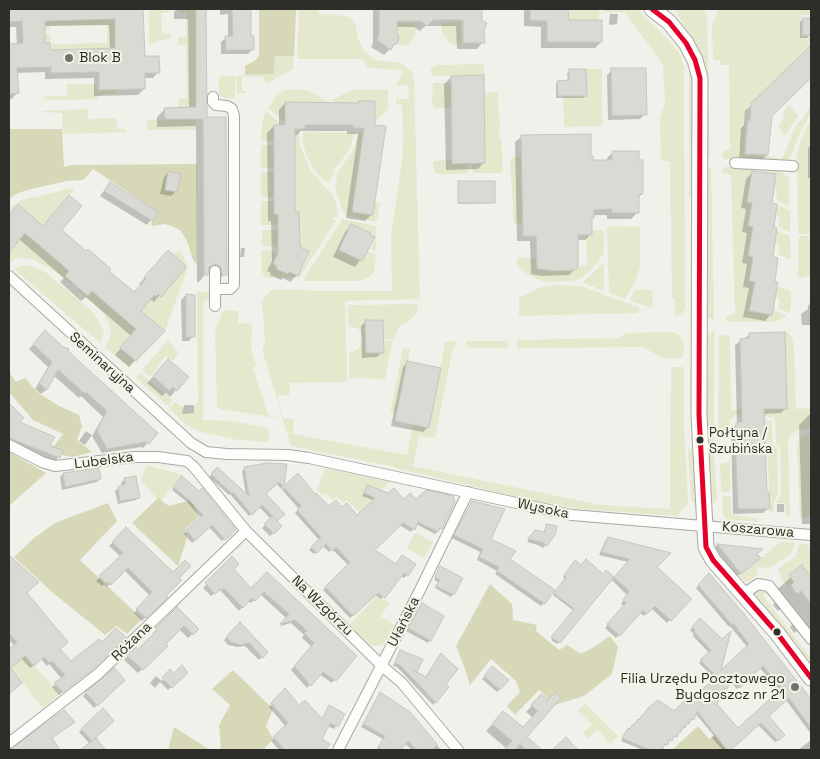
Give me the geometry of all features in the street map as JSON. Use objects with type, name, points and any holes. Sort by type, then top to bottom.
[{"type":"street","points":[[661,10],[680,35],[695,60],[700,85],[699,406],[705,541],[708,553],[742,595],[777,633],[811,678]]},
{"type":"street","points":[[213,97],[213,102],[216,105],[227,106],[232,109],[234,116],[234,284],[230,289],[215,289]]},
{"type":"street","points":[[735,164],[793,166]]},
{"type":"street","points":[[215,271],[215,306]]},
{"type":"street","name":"Seminaryjna","points":[[9,276],[197,447]]},
{"type":"street","name":"Lubelska","points":[[9,445],[54,466],[135,456],[187,461]]},
{"type":"street","points":[[187,461],[197,447]]},
{"type":"street","name":"Wysoka","points":[[197,447],[206,452],[215,453],[288,455],[309,458],[572,515],[704,526]]},
{"type":"street","name":"Na Wzgórzu","points":[[187,461],[246,531],[382,666],[402,683],[458,750]]},
{"type":"street","name":"Ułańska","points":[[338,750],[468,492]]},
{"type":"street","name":"Koszarowa","points":[[704,526],[811,535]]},
{"type":"street","name":"Różana","points":[[9,743],[98,674],[246,531]]},
{"type":"street","points":[[742,595],[758,584],[769,586],[811,639]]},
{"type":"green space","points":[[149,9],[168,9],[168,13],[161,13],[162,34],[170,34],[170,39],[157,41],[149,46]]},
{"type":"green space","points":[[178,9],[196,9],[196,130],[147,130],[147,120],[189,119],[178,108],[179,98],[187,98],[187,86],[186,45],[178,45],[178,37],[186,37],[186,13],[179,12]]},
{"type":"green space","points":[[259,9],[296,9],[294,56],[275,56],[274,74],[245,75],[245,66],[256,60],[259,55]]},
{"type":"green space","points":[[299,9],[318,9],[319,14],[342,15],[351,18],[356,25],[358,39],[364,51],[375,60],[401,63],[412,72],[414,80],[420,299],[345,301],[347,382],[290,383],[289,395],[277,396],[284,419],[294,419],[293,434],[407,455],[413,425],[429,428],[445,342],[456,341],[457,345],[453,348],[435,438],[419,435],[413,466],[601,505],[670,509],[671,367],[684,367],[684,426],[688,500],[677,516],[581,509],[543,503],[394,467],[291,446],[262,349],[265,343],[262,300],[271,290],[392,291],[391,235],[402,161],[403,136],[402,105],[396,104],[396,99],[409,99],[408,85],[396,86],[403,72],[400,70],[369,68],[363,59],[297,59]]},
{"type":"green space","points":[[604,9],[637,9],[671,42],[681,56],[684,65],[685,308],[678,316],[675,316],[675,299],[672,298],[670,162],[663,161],[661,158],[660,119],[665,101],[663,67],[625,12],[604,12]]},
{"type":"green space","points":[[675,9],[704,9],[707,18],[710,157],[706,153],[707,74],[701,55]]},
{"type":"green space","points":[[718,9],[811,9],[811,15],[801,15],[801,37],[811,37],[811,44],[749,104],[746,113],[744,155],[777,157],[776,161],[725,159],[722,157],[724,150],[730,150],[729,65],[720,65],[720,60],[713,60],[712,26]]},
{"type":"green space","points":[[568,10],[598,10],[602,14],[599,14],[599,20],[569,20]]},
{"type":"green space","points":[[115,19],[115,48],[50,50],[50,44],[107,43],[107,25],[50,26],[50,29],[45,29],[45,21]]},
{"type":"green space","points":[[461,22],[461,44],[450,43],[442,32],[441,23]]},
{"type":"green space","points":[[398,23],[417,23],[414,37],[406,46],[398,44]]},
{"type":"green space","points":[[39,34],[50,34],[50,43],[34,43]]},
{"type":"green space","points":[[275,56],[294,56],[293,69],[268,83],[264,81],[264,77],[242,77],[242,91],[246,91],[246,93],[237,94],[237,76],[274,74]]},
{"type":"green space","points":[[484,64],[484,75],[434,76],[431,73],[431,68],[438,65]]},
{"type":"green space","points":[[689,64],[694,87],[694,185],[689,200]]},
{"type":"green space","points":[[586,69],[602,69],[602,125],[564,127],[563,84],[568,83],[568,96],[587,96]]},
{"type":"green space","points":[[220,76],[236,76],[235,98],[220,96],[218,86]]},
{"type":"green space","points":[[433,83],[451,83],[451,107],[436,108],[433,106]]},
{"type":"green space","points":[[67,84],[96,84],[97,90],[117,90],[117,94],[99,95],[99,99],[47,100],[44,98],[44,96],[67,96]]},
{"type":"green space","points":[[283,90],[307,90],[327,101],[327,103],[285,102],[285,123],[268,108]]},
{"type":"green space","points":[[351,90],[388,90],[388,109],[375,122],[375,101],[359,101],[359,104],[333,103],[333,100]]},
{"type":"green space","points":[[499,92],[497,100],[499,101],[499,138],[501,139],[503,170],[501,173],[475,173],[472,171],[472,163],[485,163],[484,93]]},
{"type":"green space","points":[[789,105],[798,116],[785,135],[778,126],[785,117],[782,113]]},
{"type":"green space","points":[[811,106],[811,113],[800,133],[792,154],[789,159],[781,162],[795,128]]},
{"type":"green space","points":[[88,109],[88,119],[117,118],[117,129],[126,129],[126,132],[63,134],[62,113],[43,112],[43,111]]},
{"type":"green space","points":[[266,111],[282,125],[274,125],[274,141],[261,141],[262,123]]},
{"type":"green space","points":[[811,119],[811,234],[800,234],[798,233],[797,153],[801,139]]},
{"type":"green space","points":[[9,129],[62,129],[64,167],[73,165],[197,164],[197,265],[181,231],[164,224],[153,226],[151,223],[158,212],[93,169],[83,180],[67,181],[31,189],[18,193],[9,199]]},
{"type":"green space","points":[[364,130],[352,212],[375,203],[380,203],[377,221],[375,222],[346,215],[342,210],[335,187],[338,172],[353,150],[359,133]]},
{"type":"green space","points":[[295,132],[299,132],[300,146],[310,170],[334,197],[338,212],[337,218],[333,217],[332,219],[336,220],[300,277],[270,278],[265,277],[262,272],[261,250],[272,251],[277,254],[273,264],[277,266],[276,269],[288,274],[289,272],[302,270],[309,251],[293,244],[300,243],[299,212],[295,212]]},
{"type":"green space","points":[[303,132],[355,133],[349,150],[336,168],[334,167],[335,171],[329,183],[316,172],[307,157],[303,144]]},
{"type":"green space","points":[[261,145],[273,145],[274,168],[261,168]]},
{"type":"green space","points":[[512,157],[521,157],[522,224],[514,223],[510,161]]},
{"type":"green space","points":[[452,160],[468,163],[468,171],[465,174],[438,174],[434,172],[433,161]]},
{"type":"green space","points":[[711,167],[714,320],[709,318],[706,313],[706,170]]},
{"type":"green space","points":[[724,167],[780,171],[789,178],[789,206],[776,200],[777,190],[772,189],[776,174],[753,170],[747,202],[752,203],[753,227],[748,256],[753,257],[755,282],[749,311],[772,315],[775,302],[775,311],[787,316],[775,322],[730,322],[726,320],[727,316],[735,314],[731,175],[723,173]]},
{"type":"green space","points":[[261,172],[274,172],[274,197],[261,197]]},
{"type":"green space","points":[[73,188],[74,190],[43,226],[18,204],[9,215],[9,208],[22,200]]},
{"type":"green space","points":[[261,201],[274,201],[274,214],[278,215],[278,225],[261,225]]},
{"type":"green space","points":[[777,204],[790,211],[790,232],[779,227],[779,216],[773,215]]},
{"type":"green space","points":[[342,219],[376,226],[376,251],[371,248],[375,238],[370,235],[371,233],[350,226],[339,250],[362,261],[367,251],[376,255],[374,272],[368,278],[359,281],[304,281],[304,279]]},
{"type":"green space","points":[[609,226],[640,227],[640,267],[636,280],[625,299],[609,293],[607,229]]},
{"type":"green space","points":[[262,230],[278,230],[278,243],[283,244],[281,250],[272,246],[262,246]]},
{"type":"green space","points":[[592,230],[604,231],[604,254],[589,272],[576,281],[548,282],[538,280],[527,274],[517,264],[517,257],[536,259],[537,268],[549,271],[576,270],[579,266],[587,265],[586,235],[592,235]]},
{"type":"green space","points":[[776,231],[790,236],[791,260],[778,254],[779,244],[773,243]]},
{"type":"green space","points":[[25,233],[69,271],[73,282],[71,284],[51,269],[31,259],[17,258],[9,263],[9,251]]},
{"type":"green space","points":[[800,236],[811,236],[811,275],[800,278],[798,277],[798,238]]},
{"type":"green space","points":[[179,250],[188,267],[165,331],[141,311],[154,295],[156,297],[158,294],[161,296],[186,267],[173,255]]},
{"type":"green space","points":[[604,263],[604,291],[583,282]]},
{"type":"green space","points":[[22,265],[44,271],[93,312],[104,331],[100,343],[14,269]]},
{"type":"green space","points":[[555,285],[581,286],[638,307],[640,311],[636,313],[519,316],[519,298],[541,287]]},
{"type":"green space","points":[[777,286],[791,291],[789,313],[779,309],[779,298],[775,297]]},
{"type":"green space","points":[[79,288],[88,296],[92,291],[136,329],[120,348],[134,360],[129,367],[105,347],[110,339],[111,329],[108,321],[102,312],[78,290]]},
{"type":"green space","points":[[635,290],[651,290],[653,294],[652,308],[631,301],[630,299]]},
{"type":"green space","points":[[197,292],[209,292],[209,299],[203,302],[203,420],[232,421],[265,427],[269,430],[269,442],[238,440],[201,432],[186,425],[169,408],[175,402],[183,408],[183,413],[194,413],[195,404],[198,402]]},
{"type":"green space","points":[[418,304],[414,317],[399,327],[394,339],[384,339],[383,319],[365,320],[365,339],[363,339],[359,329],[348,327],[348,305]]},
{"type":"green space","points":[[223,311],[238,311],[238,323],[252,324],[251,347],[256,365],[253,368],[268,415],[279,416],[277,418],[217,407],[215,332]]},
{"type":"green space","points":[[714,330],[714,454],[717,499],[709,506],[706,460],[706,337]]},
{"type":"green space","points":[[785,331],[792,338],[794,346],[796,409],[811,408],[811,428],[795,431],[788,438],[790,517],[786,516],[785,503],[777,503],[781,494],[781,478],[780,447],[776,443],[775,419],[761,415],[735,415],[730,420],[731,432],[720,432],[718,430],[719,337],[730,335],[731,410],[787,408]]},
{"type":"green space","points":[[673,332],[680,335],[684,343],[682,358],[662,358],[643,347],[517,348],[517,340],[618,338],[627,333]]},
{"type":"green space","points":[[168,340],[179,353],[173,361],[166,356],[150,377],[142,370]]},
{"type":"green space","points":[[363,340],[365,340],[366,354],[384,353],[384,341],[393,340],[385,379],[349,378],[349,353],[358,349]]},
{"type":"green space","points":[[466,341],[508,341],[508,348],[469,348],[466,345]]},
{"type":"green space","points":[[403,348],[410,349],[408,361],[397,414],[390,413]]},
{"type":"green space","points":[[9,372],[16,382],[25,378],[37,392],[59,406],[79,415],[82,426],[77,440],[92,452],[73,457],[49,453],[63,434],[33,420],[9,392]]},
{"type":"green space","points":[[140,373],[173,400],[168,406],[136,378]]},
{"type":"green space","points":[[766,420],[772,421],[773,444],[777,448],[778,494],[774,503],[774,510],[770,514]]},
{"type":"green space","points":[[804,436],[809,436],[811,517],[800,518],[797,445]]},
{"type":"green space","points":[[688,449],[693,449],[697,505],[691,500]]},
{"type":"green space","points":[[9,452],[46,473],[9,506]]},
{"type":"green space","points":[[730,462],[730,492],[723,492],[721,490],[720,465]]},
{"type":"green space","points":[[146,465],[183,475],[160,502],[141,481]]},
{"type":"green space","points":[[325,468],[390,482],[359,512],[346,500],[344,503],[336,497],[332,500],[326,493],[323,495],[317,490]]},
{"type":"green space","points":[[731,496],[731,514],[759,519],[757,522],[727,519],[724,516],[722,506],[722,498]]},
{"type":"green space","points":[[158,498],[169,506],[192,500],[199,517],[185,529],[187,538],[178,566],[132,523]]},
{"type":"green space","points":[[108,503],[117,521],[80,560],[142,619],[127,634],[117,626],[105,635],[52,592],[14,557],[34,538],[55,523]]},
{"type":"green space","points":[[417,533],[433,542],[424,558],[407,548],[414,534]]},
{"type":"green space","points":[[782,541],[795,543],[791,554],[769,568],[758,567],[757,575],[745,582],[739,575]]},
{"type":"green space","points":[[800,543],[811,546],[811,577],[802,565],[789,575],[794,582],[788,586],[782,579],[779,568],[795,557]]},
{"type":"green space","points":[[490,584],[512,604],[513,620],[537,625],[536,631],[559,650],[567,645],[581,654],[610,636],[618,647],[612,674],[584,696],[555,705],[539,690],[515,715],[507,706],[520,692],[516,681],[491,659],[470,685],[456,646]]},
{"type":"green space","points":[[762,588],[769,591],[763,596],[811,658],[811,664],[791,637],[754,594]]},
{"type":"green space","points":[[377,596],[390,603],[380,616],[394,625],[385,644],[376,646],[371,645],[349,625]]},
{"type":"green space","points":[[25,656],[60,694],[43,708],[11,668]]},
{"type":"green space","points":[[233,670],[273,709],[266,726],[273,739],[263,750],[221,750],[219,725],[230,705],[212,689]]},
{"type":"green space","points":[[585,703],[618,736],[610,744],[598,730],[588,739],[583,733],[592,725],[578,711]]},
{"type":"green space","points":[[698,726],[709,739],[714,735],[727,750],[672,750]]},
{"type":"green space","points":[[174,727],[210,750],[168,750]]},
{"type":"building","points":[[9,9],[143,9],[145,56],[159,56],[160,73],[145,73],[145,89],[99,90],[99,72],[51,73],[51,67],[17,68],[19,93],[9,94],[9,44],[23,43],[22,21],[9,22]],"holes":[[[115,19],[115,48],[50,50],[50,43],[45,43],[45,21]]]},
{"type":"building","points":[[196,9],[206,9],[207,117],[226,117],[227,275],[222,275],[221,267],[215,264],[209,267],[208,275],[204,275],[203,119],[165,119],[164,108],[196,107]]},
{"type":"building","points":[[232,9],[251,9],[251,36],[254,36],[254,50],[226,50],[225,36],[233,36]]},
{"type":"building","points":[[379,9],[482,9],[482,21],[487,23],[484,30],[485,43],[463,43],[463,20],[433,20],[427,26],[421,21],[397,21],[397,34],[399,36],[397,44],[394,44],[391,50],[377,40],[379,36]]},
{"type":"building","points":[[530,9],[568,9],[569,20],[602,20],[602,42],[547,42],[547,21],[530,20]]},
{"type":"building","points":[[803,18],[811,18],[811,35],[802,35]]},
{"type":"building","points":[[811,45],[811,78],[772,116],[768,155],[745,154],[751,103]]},
{"type":"building","points":[[611,68],[646,68],[647,115],[612,116]]},
{"type":"building","points":[[569,69],[586,69],[587,96],[558,96],[557,81],[569,80]]},
{"type":"building","points":[[484,75],[485,163],[452,164],[451,76]]},
{"type":"building","points":[[359,101],[375,101],[375,125],[386,126],[373,215],[352,212],[364,128],[353,128],[353,125],[305,125],[305,129],[295,129],[295,212],[299,212],[300,247],[309,251],[298,276],[276,269],[277,266],[273,264],[278,253],[278,215],[274,214],[274,125],[285,125],[285,102],[359,103]]},
{"type":"building","points":[[591,134],[591,156],[593,156],[593,160],[612,160],[612,151],[639,151],[639,160],[643,160],[643,194],[639,194],[639,213],[612,213],[612,209],[594,210],[592,235],[578,235],[578,268],[576,270],[558,271],[537,269],[536,236],[523,236],[521,135]]},
{"type":"building","points":[[168,171],[181,174],[177,192],[165,190]]},
{"type":"building","points":[[752,171],[776,174],[772,203],[777,204],[774,227],[777,228],[773,257],[778,258],[775,282],[778,282],[772,315],[749,311],[755,282],[749,281],[753,257],[748,256],[753,227],[748,226],[752,203],[747,202]]},
{"type":"building","points":[[458,181],[495,181],[495,203],[458,203]]},
{"type":"building","points":[[110,182],[158,212],[153,221],[104,191]]},
{"type":"building","points":[[69,195],[82,206],[62,230],[86,251],[88,249],[111,269],[109,271],[134,292],[146,279],[144,277],[168,250],[185,265],[185,269],[161,297],[158,294],[156,297],[154,295],[141,311],[165,331],[136,361],[120,348],[136,329],[92,291],[88,296],[65,276],[69,271],[25,233],[9,253],[9,215],[18,204],[43,226]]},
{"type":"building","points":[[351,224],[371,233],[370,235],[375,237],[362,261],[339,250]]},
{"type":"building","points":[[186,294],[195,295],[195,337],[186,337]]},
{"type":"building","points":[[365,320],[383,320],[384,353],[366,353]]},
{"type":"building","points":[[45,330],[62,346],[69,349],[68,351],[158,433],[149,444],[146,442],[107,449],[97,430],[107,411],[58,370],[47,390],[39,383],[52,362],[33,344]]},
{"type":"building","points":[[785,332],[787,409],[764,409],[767,492],[769,492],[770,509],[738,509],[735,432],[736,423],[742,422],[740,339],[749,338],[749,333]]},
{"type":"building","points":[[168,359],[189,377],[177,391],[173,387],[169,391],[153,376]]},
{"type":"building","points":[[407,361],[441,368],[429,428],[395,421]]},
{"type":"building","points":[[9,403],[24,418],[20,422],[55,437],[50,445],[63,451],[60,458],[9,438]]},
{"type":"building","points":[[267,463],[287,464],[284,486],[298,473],[315,494],[329,506],[336,500],[342,507],[347,503],[357,515],[375,498],[364,493],[367,485],[388,493],[394,488],[404,499],[410,493],[416,499],[426,490],[453,496],[455,502],[442,529],[440,528],[438,532],[418,522],[415,530],[403,523],[375,550],[396,564],[402,555],[416,564],[408,576],[404,573],[385,598],[378,593],[353,616],[325,587],[350,562],[336,547],[332,551],[326,544],[317,553],[311,547],[321,537],[297,510],[301,506],[279,482],[266,494],[285,514],[277,521],[262,505],[252,515],[233,492],[232,494],[211,474],[217,467],[249,496],[244,467]]},
{"type":"building","points":[[99,468],[101,479],[65,487],[63,473]]},
{"type":"building","points":[[136,476],[140,498],[120,501],[118,487],[125,484],[124,478]]},
{"type":"building","points":[[182,476],[199,491],[202,488],[236,530],[225,540],[212,525],[195,541],[186,530],[203,515],[173,487]]},
{"type":"building","points":[[472,501],[505,509],[491,539],[516,551],[510,559],[555,590],[545,604],[497,571],[499,567],[479,557],[483,549],[454,535]]},
{"type":"building","points":[[272,516],[282,526],[274,534],[264,524]]},
{"type":"building","points":[[546,524],[557,526],[555,535],[547,546],[542,542],[528,539],[535,530],[545,532]]},
{"type":"building","points":[[126,527],[173,572],[185,560],[191,566],[179,578],[182,580],[166,596],[168,597],[146,618],[136,609],[152,592],[128,568],[111,585],[108,582],[106,584],[99,576],[123,553],[112,542]]},
{"type":"building","points":[[608,537],[671,553],[657,567],[692,599],[671,621],[655,606],[647,614],[643,610],[620,636],[607,624],[626,603],[623,600],[629,591],[614,577],[630,559],[601,552]]},
{"type":"building","points":[[717,544],[763,549],[757,554],[761,558],[741,574]]},
{"type":"building","points":[[9,555],[39,582],[27,593],[68,642],[60,649],[71,661],[99,639],[102,642],[116,628],[126,637],[93,669],[63,692],[54,683],[65,675],[52,661],[50,663],[44,657],[34,666],[25,656],[11,668],[22,683],[9,694],[9,649],[17,642],[9,633]]},
{"type":"building","points":[[232,556],[239,564],[234,569],[251,588],[267,572],[357,656],[336,681],[323,672],[311,686],[294,666],[314,643],[304,633],[307,631],[295,620],[280,624],[289,614],[264,592],[255,601],[252,598],[243,608],[224,588],[215,594],[205,583]]},
{"type":"building","points":[[586,559],[603,574],[606,570],[614,577],[560,643],[551,637],[574,609],[554,593],[566,577],[564,575],[575,560],[581,565]]},
{"type":"building","points":[[802,565],[811,577],[811,604],[801,591],[797,594],[791,585],[794,582],[789,575]]},
{"type":"building","points":[[440,566],[463,578],[454,595],[436,586],[440,580],[435,577]]},
{"type":"building","points":[[709,573],[744,614],[811,699],[811,728],[789,698],[769,716],[785,735],[778,741],[761,723],[731,750],[727,750],[697,711],[694,720],[691,719],[677,737],[674,736],[672,741],[669,740],[668,745],[665,744],[663,749],[650,750],[622,738],[628,728],[630,729],[647,709],[658,700],[674,711],[694,691],[697,694],[713,680],[711,678],[715,675],[700,660],[711,650],[694,632],[692,627],[700,618],[722,639],[731,631],[721,670],[749,644],[733,623],[732,625],[698,585]],"holes":[[[763,666],[782,688],[738,728],[717,704],[732,679],[740,688]]]},
{"type":"building","points":[[422,603],[444,616],[431,641],[408,628]]},
{"type":"building","points":[[177,607],[199,629],[193,635],[184,626],[166,644],[168,646],[143,670],[127,656],[136,647],[138,649]]},
{"type":"building","points":[[240,622],[268,652],[263,658],[249,643],[241,645],[231,642],[226,637]]},
{"type":"building","points":[[400,650],[423,659],[417,672],[413,670],[426,677],[441,653],[458,669],[446,684],[449,687],[436,703],[400,665],[395,663]]},
{"type":"building","points":[[182,665],[188,673],[172,688],[162,678],[170,669],[174,673]]},
{"type":"building","points":[[492,666],[509,680],[500,690],[484,676]]},
{"type":"building","points":[[114,668],[125,680],[98,706],[85,692]]},
{"type":"building","points":[[285,688],[299,705],[305,700],[322,719],[329,705],[345,714],[338,727],[330,723],[322,739],[330,744],[326,750],[285,750],[273,737],[288,723],[271,703]]},
{"type":"building","points":[[380,692],[410,712],[437,744],[433,750],[417,750],[408,741],[401,750],[383,750],[378,747],[385,736],[363,724]]},
{"type":"building","points":[[555,692],[561,698],[527,737],[542,750],[526,750],[520,744],[515,750],[504,750],[512,741],[492,724],[503,711],[523,727],[538,711],[531,705],[541,694],[548,700]]},
{"type":"building","points":[[103,708],[114,721],[92,741],[81,729]]},
{"type":"building","points":[[64,710],[75,722],[52,738],[60,750],[9,750]]},
{"type":"building","points":[[566,737],[578,750],[552,750]]},
{"type":"building","points":[[96,738],[106,750],[80,750]]},
{"type":"transit line","points":[[652,9],[669,22],[686,43],[695,60],[700,78],[699,415],[706,547],[713,560],[777,633],[811,678]]},
{"type":"place","name":"Blok B","points":[[69,58]]},
{"type":"place","name":"Połtyna / Szubińska","points":[[700,440]]},
{"type":"place","name":"Filia Urzędu Pocztowego Bydgoszcz nr 21","points":[[795,687]]}]
